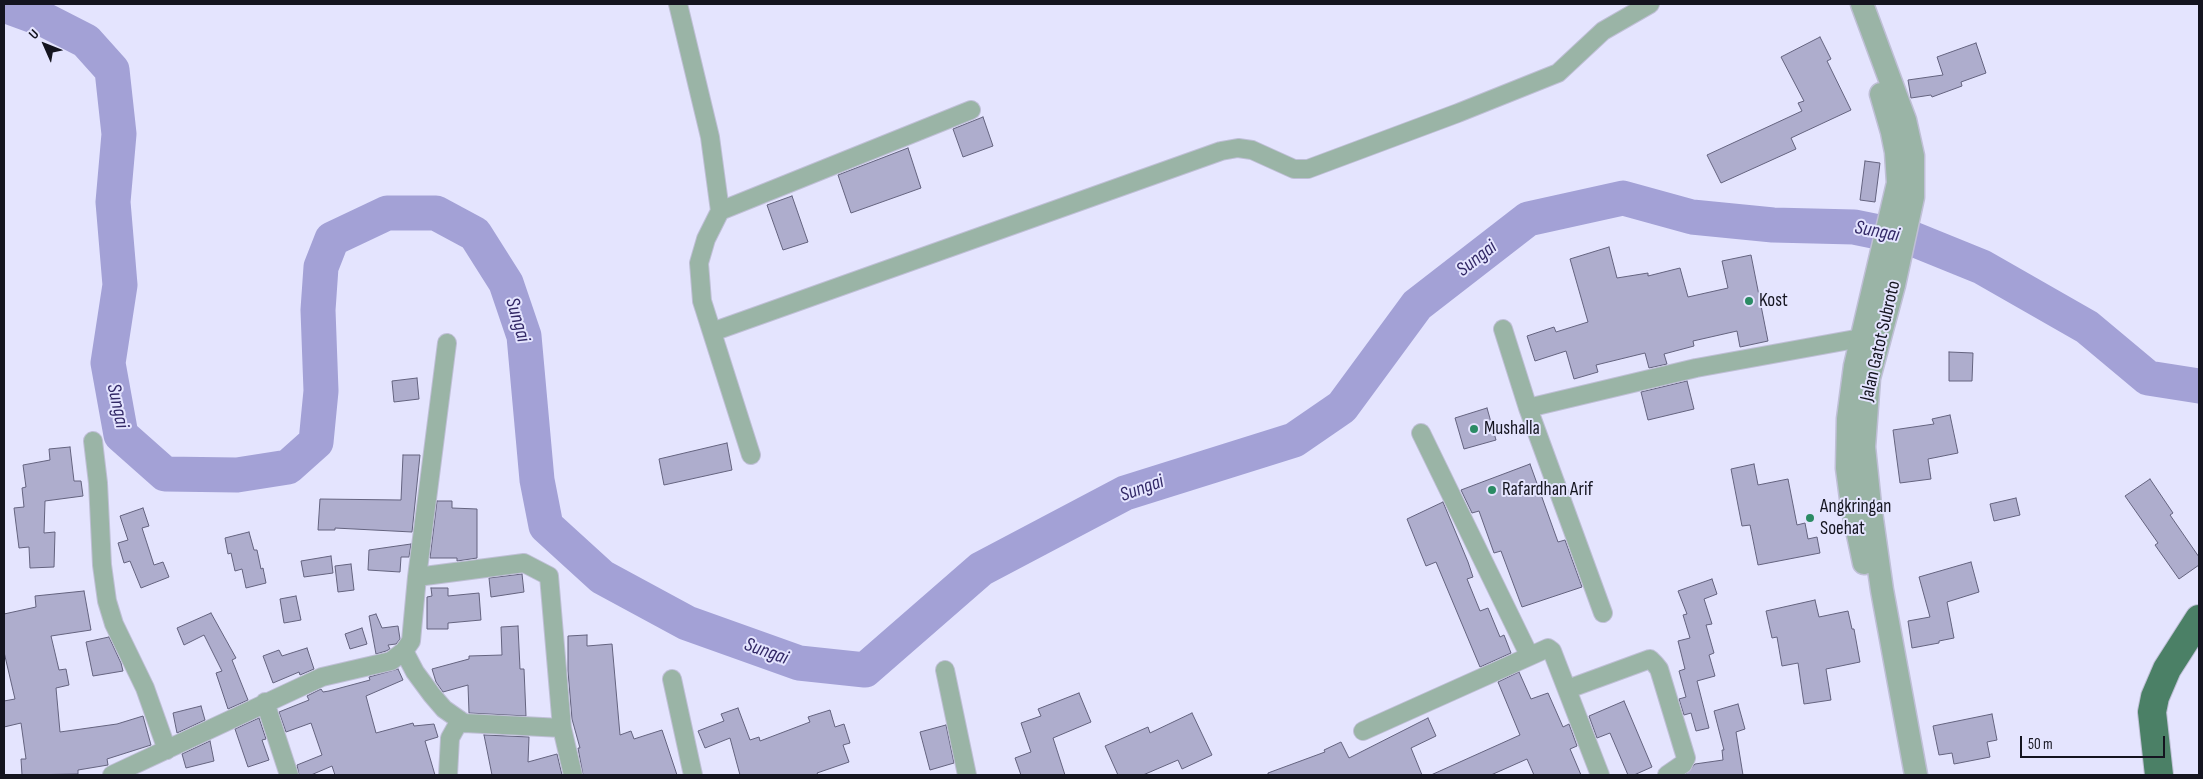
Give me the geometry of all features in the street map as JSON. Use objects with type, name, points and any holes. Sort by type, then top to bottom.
[{"type":"highway","points":[[2159,775],[2152,712],[2154,697],[2167,669],[2199,619]]},
{"type":"street","points":[[678,4],[710,137],[720,211],[706,239],[699,263],[702,301],[751,455]]},
{"type":"street","points":[[712,332],[1221,151],[1238,148],[1252,150],[1294,169],[1308,169],[1558,73],[1603,31],[1650,4]]},
{"type":"street","name":"Jalan Gatot Subroto","points":[[1848,4],[1872,67],[1892,132],[1898,183],[1904,200]]},
{"type":"street","name":"Jalan Gatot Subroto","points":[[1862,4],[1905,120],[1913,156],[1885,281],[1868,378],[1864,447],[1876,593],[1901,775]]},
{"type":"street","points":[[720,211],[971,110]]},
{"type":"street","name":"Jalan Gatot Subroto","points":[[1885,281],[1861,338],[1854,366],[1848,419],[1847,468],[1852,506],[1876,593],[1916,775]]},
{"type":"street","points":[[1503,329],[1528,408],[1603,613]]},
{"type":"street","points":[[1528,408],[1696,368],[1861,338]]},
{"type":"street","points":[[112,775],[208,732],[265,702],[322,677],[391,661],[411,641],[417,577],[447,343]]},
{"type":"street","points":[[1421,433],[1529,655]]},
{"type":"street","points":[[93,441],[98,483],[102,565],[107,601],[114,624],[145,688],[167,750]]},
{"type":"street","points":[[417,577],[524,563],[549,576],[562,728],[573,775]]},
{"type":"street","points":[[1363,731],[1548,648],[1552,651],[1568,689],[1600,775]]},
{"type":"street","points":[[404,650],[415,672],[432,695],[444,709],[464,723],[562,728]]},
{"type":"street","points":[[1568,689],[1650,660],[1656,664],[1686,758],[1683,764],[1667,775]]},
{"type":"street","points":[[945,670],[967,775]]},
{"type":"street","points":[[672,679],[693,775]]},
{"type":"street","points":[[265,702],[289,775]]},
{"type":"street","points":[[448,775],[450,738],[460,720]]},
{"type":"building","points":[[1820,37],[1831,59],[1827,61],[1851,110],[1791,138],[1796,149],[1721,183],[1707,155],[1802,111],[1798,103],[1804,101],[1781,57]]},
{"type":"building","points":[[1976,43],[1986,73],[1961,82],[1962,86],[1932,97],[1931,95],[1911,98],[1908,80],[1943,75],[1937,57]]},
{"type":"building","points":[[983,117],[993,146],[963,157],[953,129]]},
{"type":"building","points":[[908,148],[921,188],[851,213],[838,175]]},
{"type":"building","points":[[1865,161],[1880,163],[1875,202],[1860,200]]},
{"type":"building","points":[[792,196],[808,242],[783,250],[767,205]]},
{"type":"building","points":[[1609,247],[1617,278],[1648,273],[1648,276],[1680,268],[1688,297],[1728,288],[1722,261],[1751,255],[1768,341],[1740,347],[1737,331],[1693,341],[1694,346],[1664,354],[1667,364],[1649,368],[1645,353],[1596,365],[1598,372],[1574,379],[1566,351],[1535,361],[1527,336],[1554,327],[1556,332],[1588,322],[1570,259]]},
{"type":"building","points":[[1949,352],[1973,353],[1972,381],[1949,381]]},
{"type":"building","points":[[417,378],[419,399],[394,402],[392,381]]},
{"type":"building","points":[[1687,381],[1694,409],[1648,420],[1641,392]]},
{"type":"building","points":[[1487,408],[1496,440],[1464,449],[1455,418]]},
{"type":"building","points":[[1950,415],[1958,453],[1928,459],[1931,479],[1900,483],[1893,430],[1934,424],[1932,419]]},
{"type":"building","points":[[727,443],[732,470],[664,485],[659,459]]},
{"type":"building","points":[[70,447],[74,481],[81,481],[83,496],[45,501],[44,533],[55,532],[54,567],[30,568],[29,547],[19,548],[14,508],[24,507],[22,488],[26,487],[23,465],[50,460],[49,449]]},
{"type":"building","points":[[403,455],[420,455],[412,532],[335,528],[335,530],[318,530],[320,499],[401,500]]},
{"type":"building","points":[[1530,464],[1558,542],[1565,540],[1582,587],[1522,607],[1501,551],[1494,553],[1479,511],[1472,513],[1461,490]]},
{"type":"building","points":[[1754,464],[1758,485],[1788,479],[1797,525],[1805,523],[1808,539],[1817,537],[1820,553],[1758,565],[1750,525],[1742,526],[1731,469]]},
{"type":"building","points":[[2150,479],[2173,513],[2170,515],[2199,557],[2199,565],[2179,579],[2155,545],[2158,543],[2125,496]]},
{"type":"building","points":[[2016,498],[2020,515],[1994,521],[1990,504]]},
{"type":"building","points":[[437,501],[452,501],[452,508],[477,509],[477,558],[457,561],[457,558],[430,558]]},
{"type":"building","points":[[1443,502],[1468,562],[1473,577],[1467,579],[1480,611],[1488,608],[1500,637],[1504,635],[1511,653],[1480,667],[1436,562],[1426,566],[1407,519]]},
{"type":"building","points":[[143,508],[149,526],[142,528],[154,565],[163,562],[169,577],[141,588],[130,561],[124,563],[118,543],[128,540],[120,516]]},
{"type":"building","points":[[249,532],[254,550],[257,550],[261,569],[263,568],[266,583],[246,588],[242,569],[235,571],[231,553],[228,554],[225,538]]},
{"type":"building","points":[[411,544],[409,557],[401,557],[400,572],[368,570],[369,550]]},
{"type":"building","points":[[331,556],[333,573],[304,577],[301,561]]},
{"type":"building","points":[[1971,562],[1979,592],[1947,602],[1954,638],[1912,648],[1908,621],[1930,617],[1919,577]]},
{"type":"building","points":[[351,564],[354,590],[338,592],[335,566]]},
{"type":"building","points":[[522,574],[524,592],[491,597],[489,578]]},
{"type":"building","points":[[1712,579],[1717,594],[1704,599],[1712,624],[1706,625],[1714,653],[1709,655],[1715,676],[1697,681],[1709,728],[1696,731],[1691,713],[1684,715],[1679,699],[1686,697],[1679,671],[1685,669],[1678,641],[1690,638],[1683,615],[1687,614],[1678,591]]},
{"type":"building","points":[[431,588],[448,588],[448,596],[479,593],[481,620],[448,623],[448,629],[427,629],[427,597],[432,596]]},
{"type":"building","points":[[84,591],[91,630],[51,636],[59,670],[66,669],[69,685],[56,688],[60,732],[117,724],[143,716],[151,745],[107,759],[108,765],[78,770],[78,774],[22,775],[21,759],[26,759],[21,723],[4,727],[4,701],[15,699],[4,652],[4,614],[36,607],[35,596]]},
{"type":"building","points":[[296,596],[301,620],[284,623],[280,599]]},
{"type":"building","points":[[1815,600],[1819,617],[1848,611],[1852,629],[1854,629],[1860,662],[1826,669],[1831,700],[1804,704],[1798,663],[1782,666],[1777,637],[1772,638],[1766,611]]},
{"type":"building","points":[[211,613],[236,658],[232,660],[248,700],[228,709],[216,673],[222,671],[204,635],[184,645],[177,628]]},
{"type":"building","points":[[376,614],[382,628],[398,626],[400,639],[396,644],[388,645],[390,649],[376,654],[369,616]]},
{"type":"building","points":[[518,626],[520,669],[524,669],[526,716],[469,713],[468,685],[443,692],[436,682],[432,669],[469,659],[469,656],[502,655],[501,627]]},
{"type":"building","points":[[362,628],[367,644],[350,649],[345,634]]},
{"type":"building","points":[[587,635],[587,646],[612,644],[620,735],[631,731],[634,739],[662,730],[677,775],[583,775],[578,748],[580,748],[572,719],[568,671],[568,636]]},
{"type":"building","points":[[109,637],[123,671],[93,676],[86,642]]},
{"type":"building","points":[[307,648],[314,669],[300,675],[299,672],[273,683],[263,656],[279,650],[282,656]]},
{"type":"building","points":[[398,669],[403,680],[366,696],[376,733],[413,723],[414,726],[434,724],[438,737],[425,741],[435,775],[335,775],[332,766],[311,775],[299,775],[297,765],[322,755],[311,723],[286,732],[279,712],[309,700],[307,696],[321,689],[323,692],[329,691],[370,680],[369,677]]},
{"type":"building","points":[[1519,672],[1531,699],[1548,693],[1563,727],[1569,724],[1577,746],[1570,749],[1581,775],[1534,775],[1527,759],[1491,775],[1431,775],[1520,735],[1498,682]]},
{"type":"building","points":[[1079,693],[1091,722],[1053,738],[1065,775],[1021,775],[1015,758],[1031,752],[1021,723],[1041,716],[1038,709]]},
{"type":"building","points":[[1624,701],[1652,767],[1634,775],[1628,775],[1610,733],[1597,738],[1589,716]]},
{"type":"building","points":[[1738,704],[1745,729],[1736,732],[1743,775],[1685,775],[1695,764],[1723,760],[1722,750],[1724,750],[1714,711]]},
{"type":"building","points":[[201,706],[205,720],[177,733],[173,713]]},
{"type":"building","points":[[738,708],[750,740],[759,737],[760,741],[810,722],[808,717],[830,710],[835,727],[844,724],[850,743],[843,745],[849,762],[817,773],[818,775],[740,775],[730,738],[705,748],[698,731],[724,721],[721,714]]},
{"type":"building","points":[[1192,713],[1212,755],[1182,769],[1178,760],[1143,775],[1118,775],[1105,746],[1148,727],[1150,733]]},
{"type":"building","points":[[1992,714],[1997,740],[1987,742],[1990,757],[1954,764],[1952,753],[1939,755],[1933,726]]},
{"type":"building","points":[[259,718],[266,739],[262,740],[269,760],[248,767],[235,729]]},
{"type":"building","points":[[1428,718],[1436,736],[1411,748],[1422,775],[1268,775],[1268,773],[1325,752],[1324,750],[1341,742],[1349,758]]},
{"type":"building","points":[[946,725],[954,763],[930,770],[920,732]]},
{"type":"building","points":[[484,735],[529,737],[528,762],[557,754],[562,775],[492,775]]},
{"type":"building","points":[[210,741],[214,761],[186,768],[182,754]]},
{"type":"waterway","name":"Sungai","points":[[4,5],[45,20],[86,41],[112,70],[119,134],[113,202],[120,285],[108,363],[121,435],[165,474],[237,475],[288,467],[316,442],[321,391],[318,310],[321,267],[332,239],[387,213],[436,213],[475,234],[506,283],[524,336],[537,480],[546,526],[602,577],[687,623],[799,663],[865,670],[981,569],[1125,493],[1294,440],[1342,407],[1417,305],[1528,219],[1623,198],[1692,217],[1773,225],[1854,227],[1913,239],[1982,267],[2087,327],[2148,378],[2199,386]]},
{"type":"place","name":"Kost","points":[[1749,301]]},
{"type":"place","name":"Mushalla","points":[[1474,429]]},
{"type":"place","name":"Rafardhan Arif","points":[[1492,490]]},
{"type":"place","name":"Angkringan Soehat","points":[[1810,518]]}]
